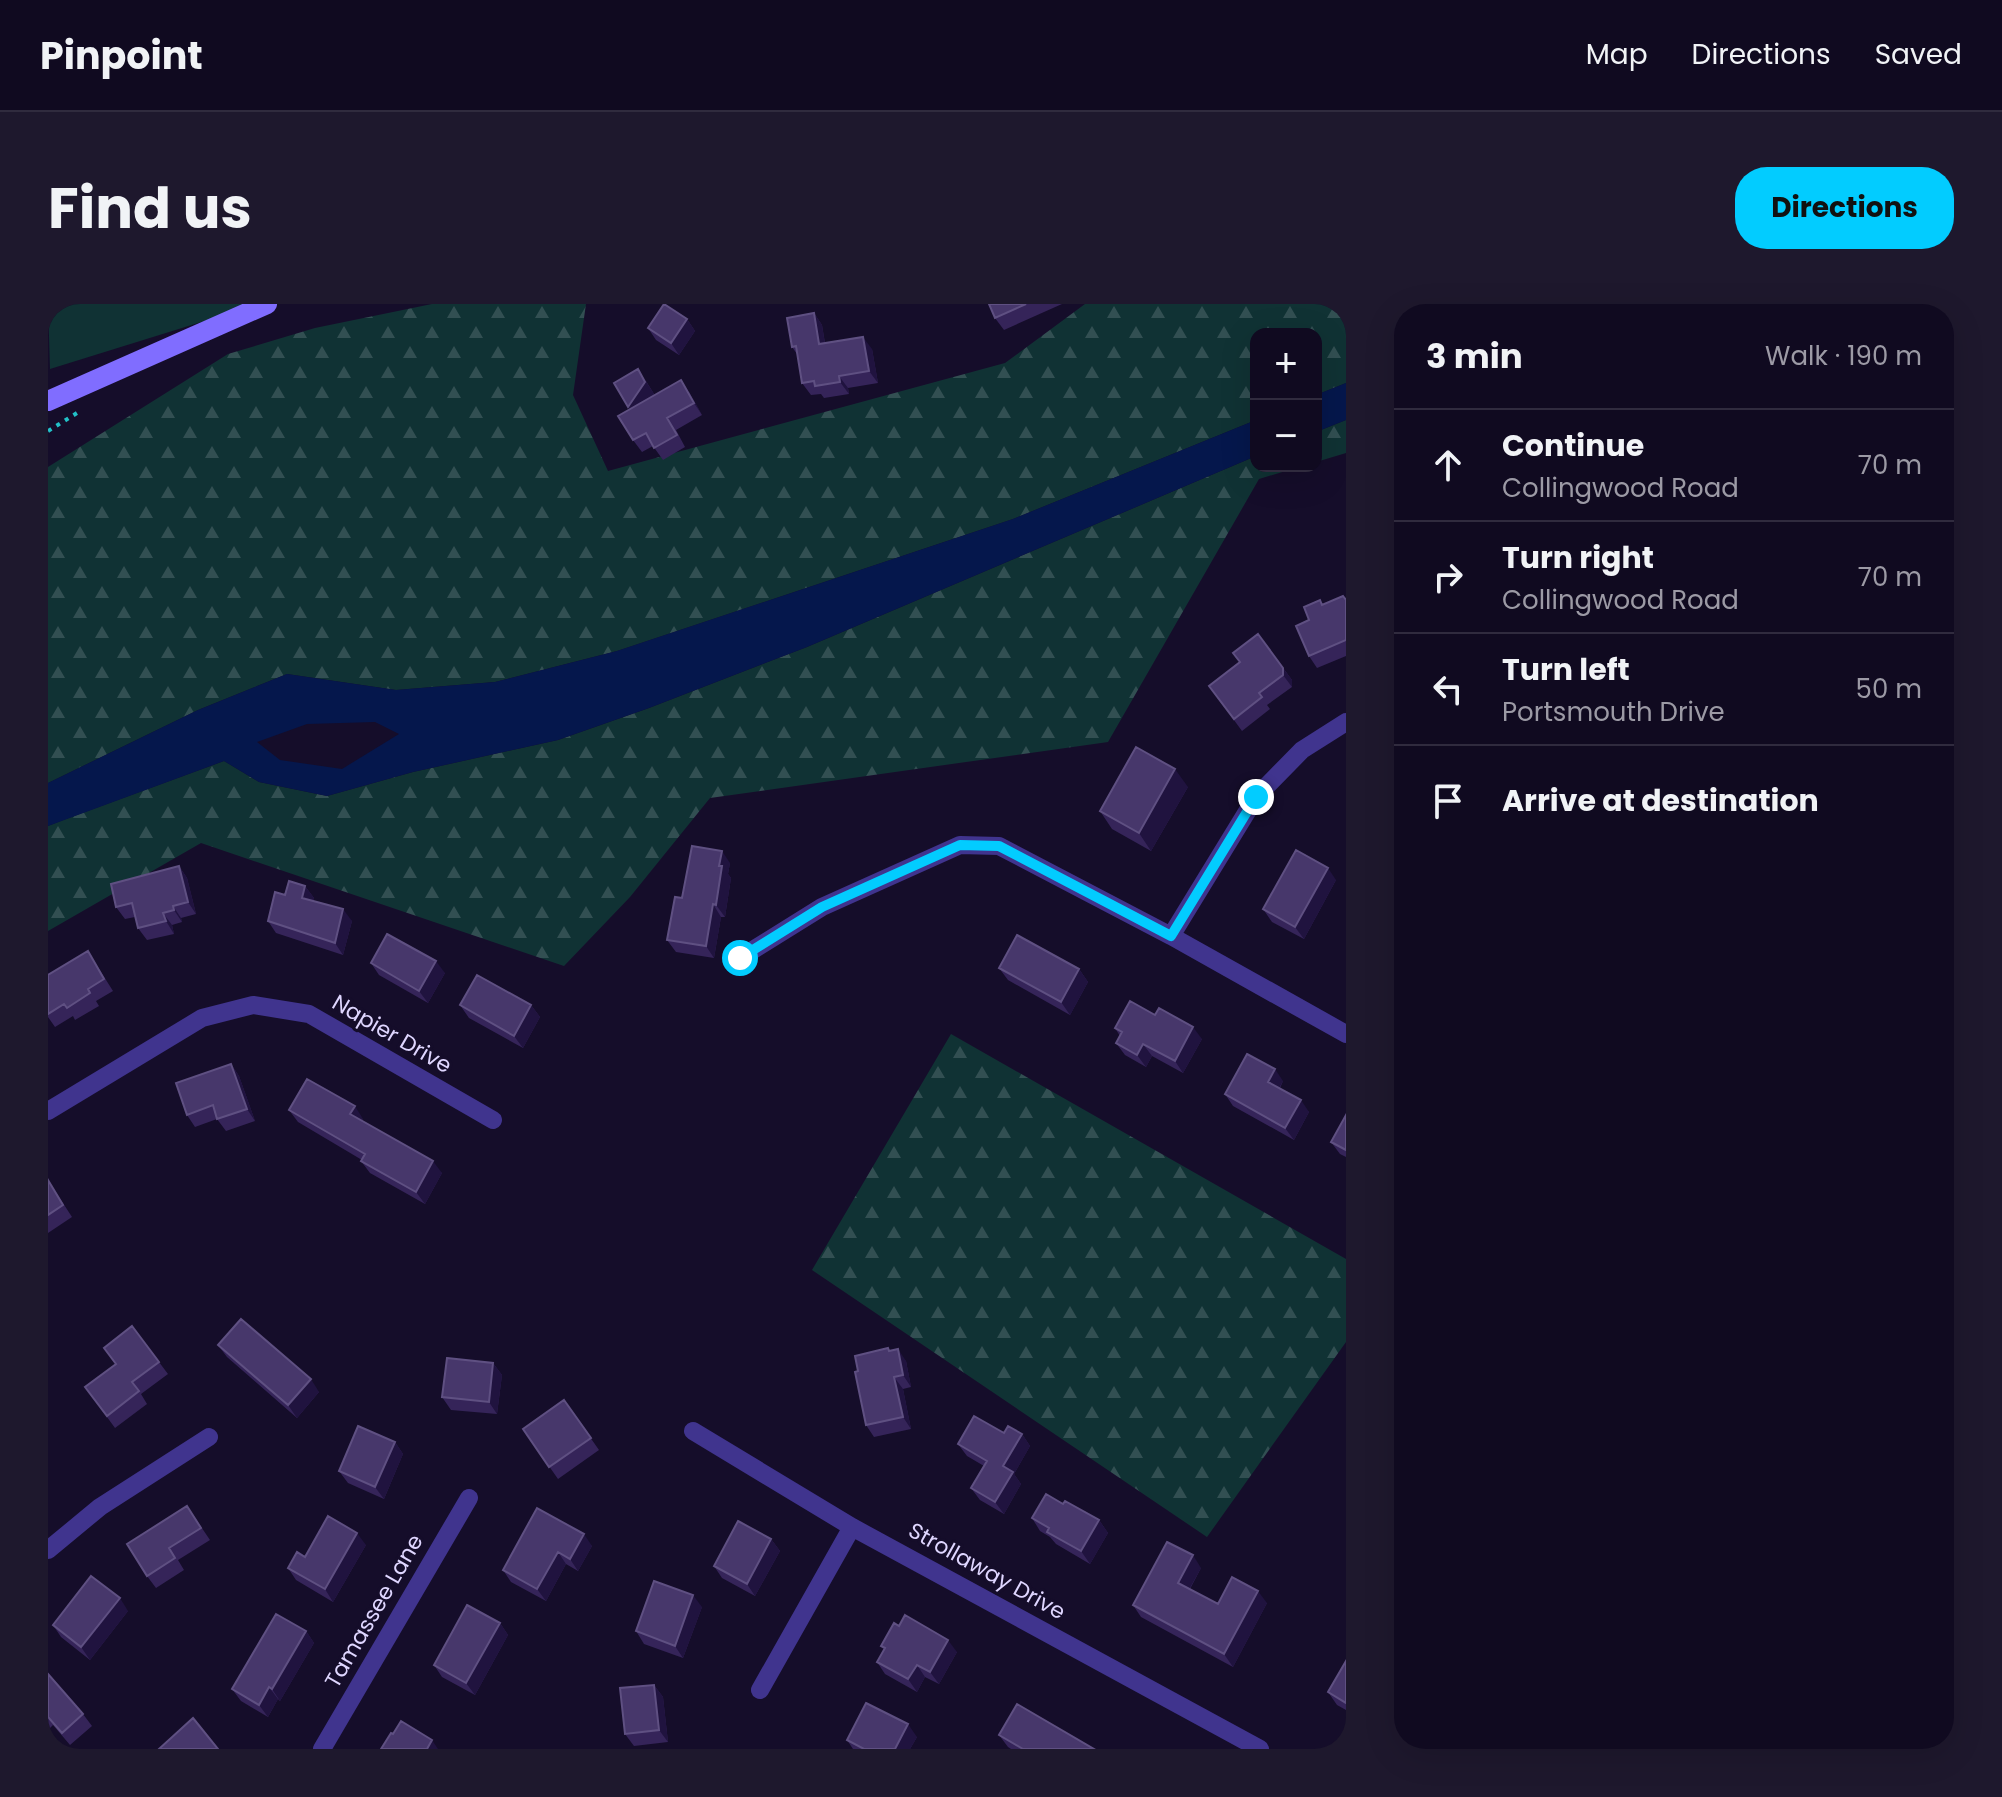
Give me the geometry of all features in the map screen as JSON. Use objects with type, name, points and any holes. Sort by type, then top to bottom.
[{"type":"street","points":[[49,398],[267,304]]},
{"type":"street","points":[[1171,936],[1256,797],[1302,750],[1346,722]]},
{"type":"street","points":[[740,958],[822,907],[960,845],[999,846],[1171,936],[1346,1034]]},
{"type":"street","name":"Napier Drive","points":[[48,1111],[202,1018],[253,1005],[309,1014],[493,1120]]},
{"type":"street","name":"Strollaway Drive","points":[[693,1431],[852,1527],[1260,1749]]},
{"type":"street","points":[[48,1550],[100,1507],[209,1437]]},
{"type":"street","name":"Tamassee Lane","points":[[322,1749],[469,1498]]},
{"type":"street","points":[[760,1690],[852,1527]]},
{"type":"green space","points":[[48,304],[259,304],[50,369]]},
{"type":"green space","points":[[432,304],[586,304],[573,395],[608,471],[1005,363],[1085,304],[1346,304],[1346,383],[1322,393],[1322,328],[1250,328],[1250,422],[1013,519],[617,651],[495,682],[396,690],[287,674],[198,710],[48,783],[48,467],[228,354],[315,328]]},
{"type":"green space","points":[[1346,420],[1346,453],[1322,460],[1322,430]]},
{"type":"green space","points":[[1250,459],[1250,472],[1282,472],[1259,479],[1108,742],[710,798],[630,897],[564,966],[201,843],[48,931],[48,826],[224,761],[259,782],[327,796],[413,772],[558,740],[807,647]]},
{"type":"green space","points":[[951,1034],[1346,1259],[1346,1342],[1207,1537],[812,1270]]},
{"type":"shaded area","points":[[1346,383],[1346,420],[1322,430],[1322,400],[1322,393]]},
{"type":"shaded area","points":[[1250,422],[1250,459],[807,647],[558,740],[413,772],[327,796],[259,782],[224,761],[48,826],[48,783],[198,710],[287,674],[396,690],[495,682],[617,651],[1013,519]],"holes":[[[375,722],[399,734],[342,769],[280,760],[257,742],[307,724]]]},
{"type":"building","points":[[664,304],[687,319],[671,343],[648,328]]},
{"type":"building","points":[[989,304],[1026,304],[995,318]]},
{"type":"building","points":[[814,313],[819,344],[863,337],[869,371],[839,376],[840,382],[815,386],[814,381],[802,383],[796,346],[792,347],[787,318]]},
{"type":"building","points":[[638,369],[645,382],[628,407],[614,383]]},
{"type":"building","points":[[681,380],[694,403],[667,418],[677,435],[654,448],[646,433],[633,440],[618,416]]},
{"type":"building","points":[[1343,596],[1346,600],[1346,640],[1309,656],[1296,626],[1309,620],[1304,607],[1320,600],[1322,605]]},
{"type":"building","points":[[1258,634],[1283,668],[1283,675],[1259,693],[1262,697],[1234,719],[1209,686],[1240,662],[1233,653]]},
{"type":"building","points":[[1136,747],[1175,769],[1139,833],[1100,811]]},
{"type":"building","points":[[692,846],[722,851],[716,905],[713,904],[706,946],[667,940],[675,897],[682,898]]},
{"type":"building","points":[[1296,850],[1328,868],[1295,927],[1263,909]]},
{"type":"building","points":[[179,866],[188,902],[163,913],[166,921],[138,928],[132,903],[116,907],[111,884]]},
{"type":"building","points":[[289,881],[305,886],[302,898],[343,909],[335,943],[268,921],[275,892],[285,895]]},
{"type":"building","points":[[387,934],[436,961],[419,991],[371,963]]},
{"type":"building","points":[[1017,935],[1079,969],[1061,1002],[999,968]]},
{"type":"building","points":[[88,951],[104,979],[67,1008],[64,1004],[48,1014],[48,975]]},
{"type":"building","points":[[477,975],[531,1005],[514,1036],[460,1005]]},
{"type":"building","points":[[1130,1001],[1155,1015],[1159,1008],[1193,1027],[1175,1061],[1143,1044],[1137,1055],[1116,1043],[1122,1032],[1115,1028]]},
{"type":"building","points":[[1247,1054],[1275,1069],[1268,1082],[1301,1100],[1285,1128],[1225,1094]]},
{"type":"building","points":[[231,1064],[247,1109],[217,1119],[213,1105],[187,1115],[176,1083]]},
{"type":"building","points":[[307,1079],[355,1106],[350,1114],[433,1161],[416,1192],[361,1161],[365,1154],[289,1110]]},
{"type":"building","points":[[1346,1115],[1346,1150],[1331,1142]]},
{"type":"building","points":[[48,1180],[63,1205],[48,1215]]},
{"type":"building","points":[[241,1319],[311,1379],[288,1405],[218,1345]]},
{"type":"building","points":[[132,1326],[159,1362],[132,1382],[139,1391],[107,1416],[85,1387],[116,1364],[104,1348]]},
{"type":"building","points":[[888,1348],[889,1351],[898,1349],[903,1375],[894,1377],[903,1417],[866,1425],[855,1372],[858,1371],[855,1356]]},
{"type":"building","points":[[447,1358],[493,1363],[489,1402],[442,1397]]},
{"type":"building","points":[[564,1400],[591,1438],[549,1467],[523,1429]]},
{"type":"building","points":[[974,1416],[1004,1433],[1008,1426],[1022,1434],[1003,1466],[1013,1472],[995,1502],[971,1488],[987,1461],[958,1444]]},
{"type":"building","points":[[358,1426],[395,1442],[375,1487],[339,1471]]},
{"type":"building","points":[[1046,1494],[1099,1520],[1081,1551],[1047,1532],[1049,1528],[1032,1518]]},
{"type":"building","points":[[187,1506],[201,1528],[169,1548],[175,1558],[147,1576],[127,1544]]},
{"type":"building","points":[[537,1508],[584,1534],[570,1559],[558,1552],[537,1589],[503,1570]]},
{"type":"building","points":[[328,1516],[357,1533],[325,1589],[288,1568],[297,1552],[305,1557]]},
{"type":"building","points":[[738,1521],[771,1539],[747,1584],[714,1566]]},
{"type":"building","points":[[1167,1542],[1193,1555],[1178,1583],[1218,1604],[1232,1577],[1258,1591],[1224,1654],[1133,1605]]},
{"type":"building","points":[[91,1576],[120,1598],[81,1647],[53,1625]]},
{"type":"building","points":[[654,1581],[693,1595],[675,1646],[636,1631]]},
{"type":"building","points":[[467,1605],[500,1623],[466,1683],[434,1665]]},
{"type":"building","points":[[276,1614],[306,1631],[259,1705],[232,1689]]},
{"type":"building","points":[[905,1615],[948,1640],[930,1672],[917,1665],[908,1679],[877,1662],[885,1648],[881,1646],[894,1623],[899,1626]]},
{"type":"building","points":[[1346,1661],[1346,1703],[1328,1692]]},
{"type":"building","points":[[48,1674],[83,1714],[62,1733],[48,1717]]},
{"type":"building","points":[[654,1685],[659,1730],[625,1734],[620,1688]]},
{"type":"building","points":[[866,1703],[908,1724],[895,1749],[864,1749],[847,1740]]},
{"type":"building","points":[[1017,1704],[1094,1749],[1023,1749],[999,1735]]},
{"type":"building","points":[[193,1718],[218,1749],[159,1749]]},
{"type":"building","points":[[401,1721],[432,1740],[427,1749],[381,1749]]},
{"type":"route","points":[[740,958],[822,907],[960,845],[999,846],[1171,936],[1256,797]]}]
